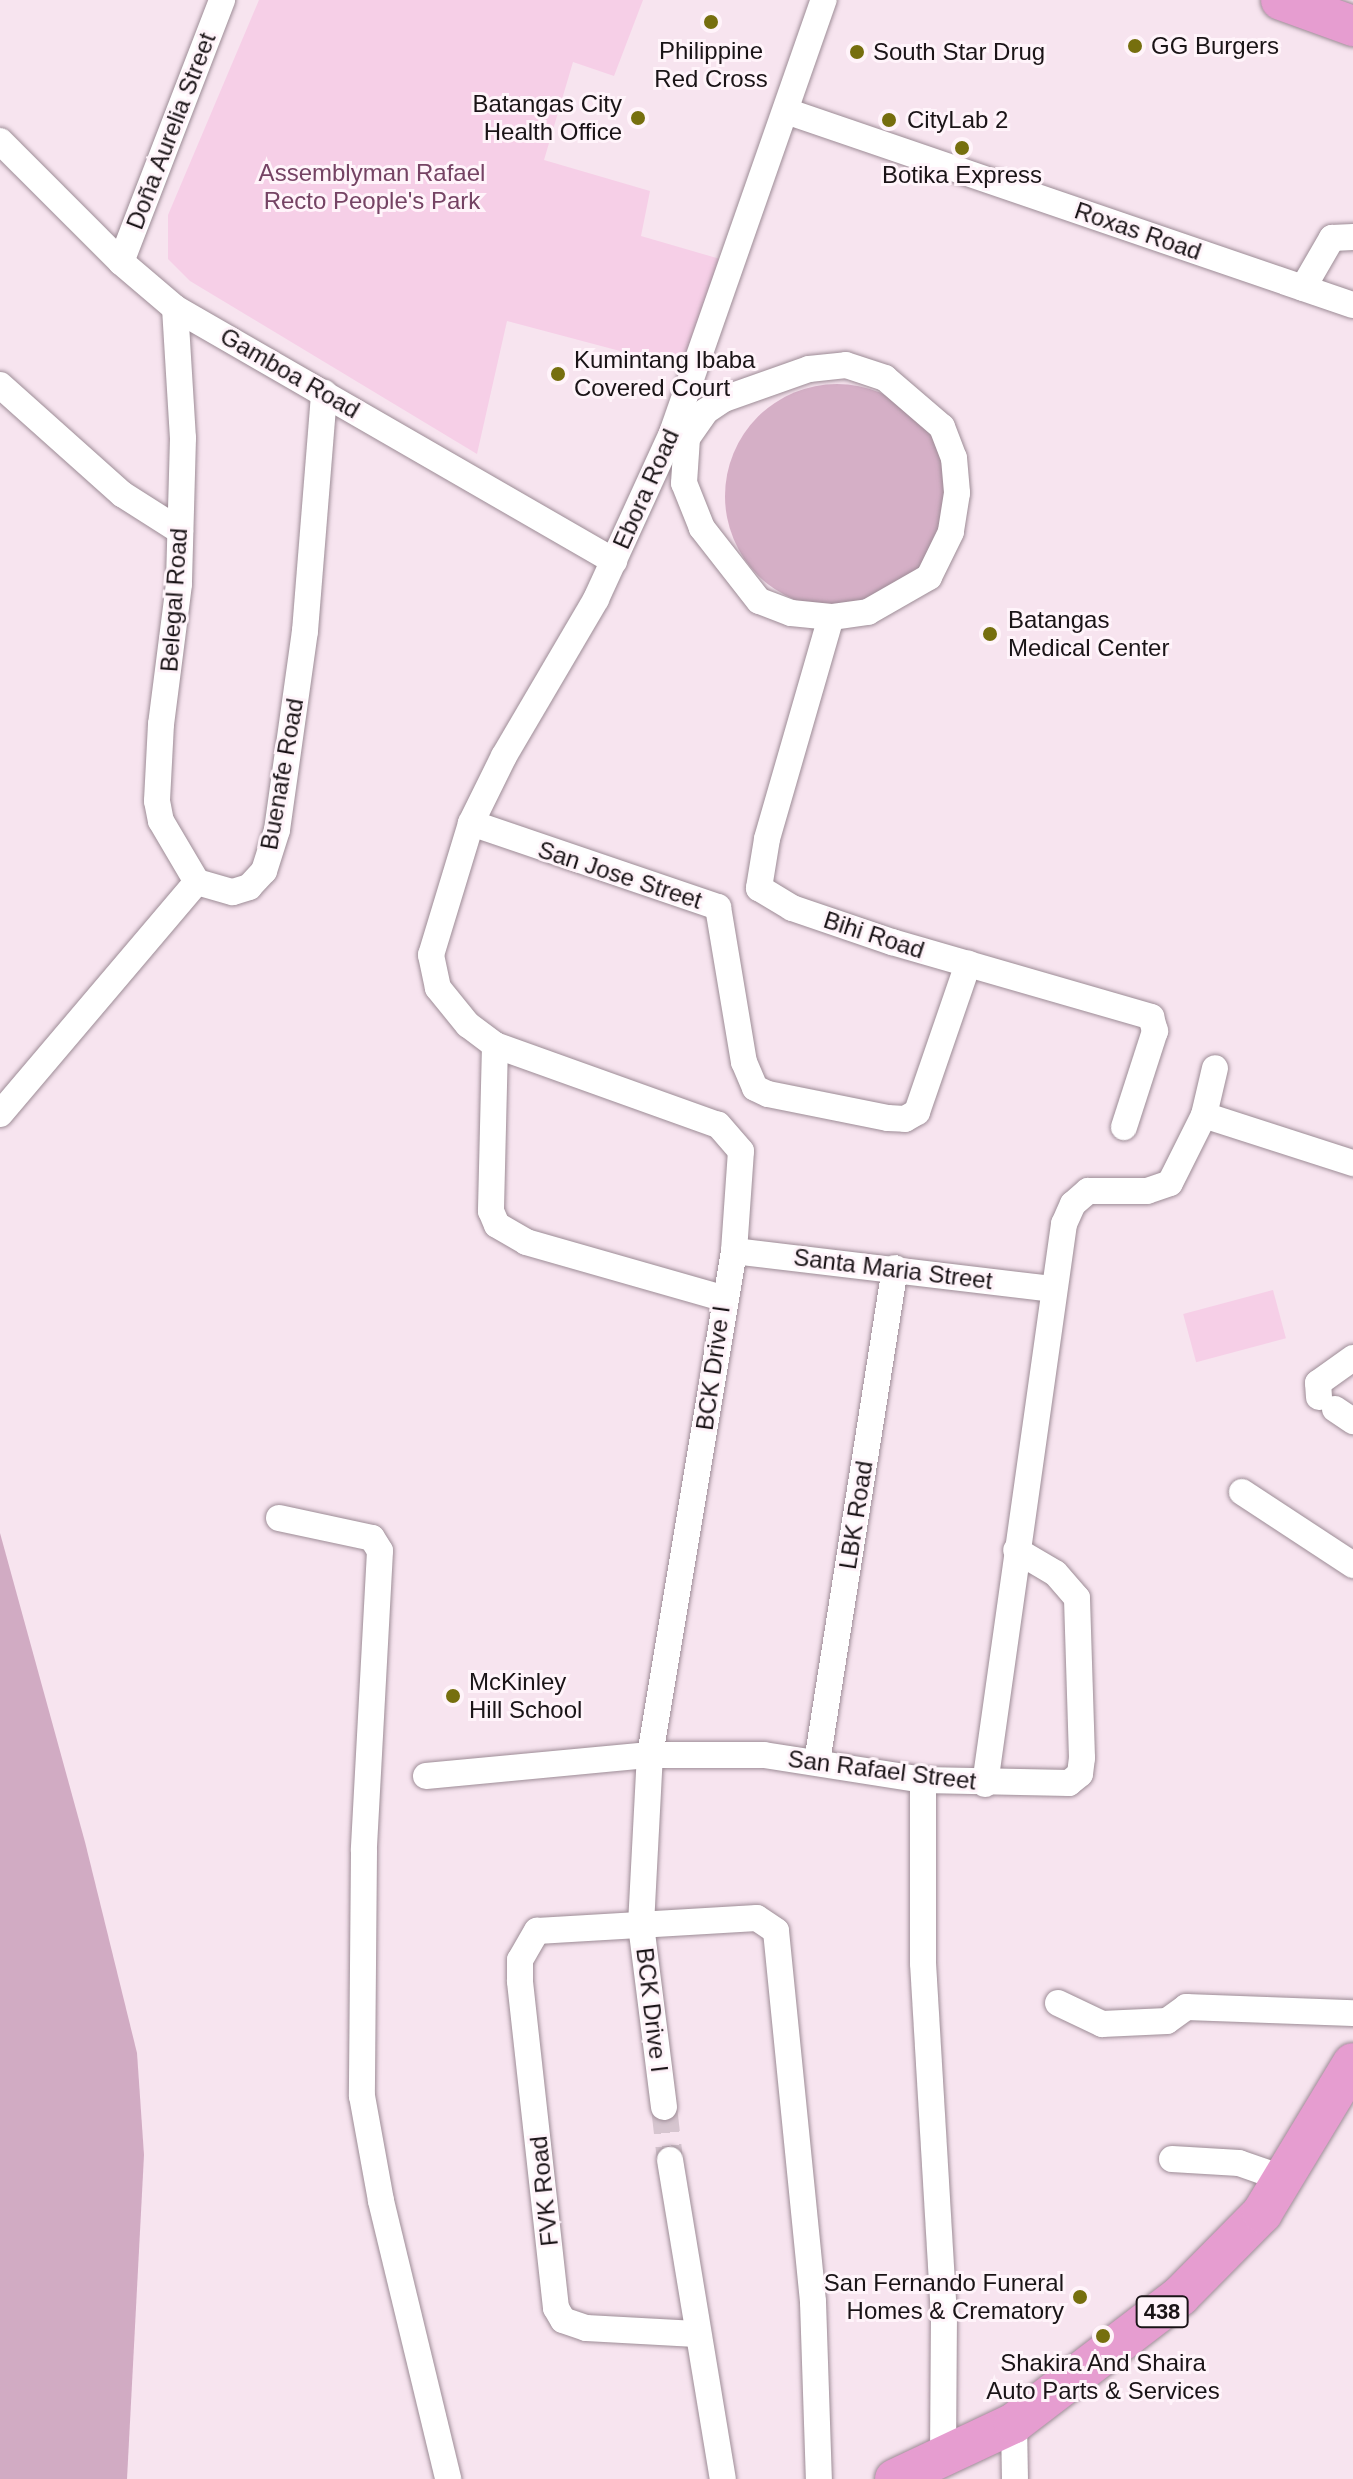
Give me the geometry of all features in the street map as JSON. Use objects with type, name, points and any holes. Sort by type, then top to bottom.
[{"type":"main road","points":[[1281,0],[1353,26]]},
{"type":"main road","name":"438","points":[[895,2479],[943,2460],[1014,2423],[1180,2296],[1262,2213],[1353,2063]]},
{"type":"street","name":"Doña Aurelia Street","points":[[121,262],[222,0]]},
{"type":"street","name":"Ebora Road","points":[[471,823],[680,436],[824,0]]},
{"type":"street","name":"Roxas Road","points":[[786,111],[1353,305]]},
{"type":"street","name":"Gamboa Road","points":[[0,141],[121,262],[175,308],[614,561]]},
{"type":"street","points":[[1303,288],[1332,238],[1353,237]]},
{"type":"street","name":"Belegal Road","points":[[175,308],[183,438],[180,531],[157,801],[161,821],[197,882]]},
{"type":"street","points":[[846,365],[885,378],[942,427],[954,458],[957,493],[951,532],[929,577],[868,612],[831,617],[791,613],[759,601],[721,557],[684,483],[680,436],[706,411],[724,399],[809,369],[846,365]]},
{"type":"street","points":[[0,385],[122,494],[180,531]]},
{"type":"street","name":"Buenafe Road","points":[[197,882],[233,892],[249,887],[264,871],[277,830],[305,631],[324,393]]},
{"type":"street","points":[[718,907],[759,888],[770,825],[831,617]]},
{"type":"street","name":"San Jose Street","points":[[471,823],[718,907],[744,1062],[755,1088],[768,1094],[888,1118],[905,1119],[917,1112],[968,964]]},
{"type":"street","name":"BCK Drive I","points":[[471,823],[435,931],[432,972],[454,1010],[495,1045],[718,1125],[731,1135],[743,1168],[734,1251],[722,1298],[650,1755],[641,1925],[664,2107]]},
{"type":"street","points":[[0,1114],[197,882]]},
{"type":"street","name":"Bihi Road","points":[[759,888],[792,908],[968,964],[1151,1017],[1155,1031],[1124,1127]]},
{"type":"street","points":[[495,1045],[491,1211],[497,1225],[526,1242],[722,1298]]},
{"type":"street","points":[[985,1784],[1052,1289],[1073,1204],[1088,1191],[1147,1191],[1170,1183],[1204,1115],[1215,1068]]},
{"type":"street","points":[[1204,1115],[1353,1163]]},
{"type":"street","name":"Santa Maria Street","points":[[734,1251],[1052,1289]]},
{"type":"street","name":"LBK Road","points":[[817,1762],[895,1268]]},
{"type":"street","points":[[1336,1409],[1318,1383],[1353,1358]]},
{"type":"street","points":[[1242,1492],[1353,1565]]},
{"type":"street","points":[[279,1518],[372,1538],[380,1551],[364,1851],[362,2096],[378,2187],[448,2479]]},
{"type":"street","name":"San Rafael Street","points":[[426,1776],[650,1755],[764,1755],[923,1780],[985,1784],[1069,1783],[1080,1774],[1082,1758],[1077,1598],[1055,1573],[1016,1550]]},
{"type":"street","points":[[923,1780],[924,1994],[944,2313],[943,2460]]},
{"type":"street","points":[[641,1925],[757,1918],[770,1922],[780,1942],[813,2302],[819,2479]]},
{"type":"street","name":"FVK Road","points":[[641,1925],[537,1931],[520,1960],[556,2308],[563,2320],[586,2328],[696,2334]]},
{"type":"street","points":[[1058,2003],[1102,2024],[1167,2021],[1186,2007],[1353,2013]]},
{"type":"street","points":[[1172,2159],[1239,2163],[1285,2179]]},
{"type":"street","points":[[670,2160],[696,2334],[723,2479]]},
{"type":"street","points":[[1014,2423],[1015,2479]]},
{"type":"green space","name":"Assemblyman Rafael Recto People's Park","points":[[259,0],[643,0],[614,76],[573,62],[544,160],[650,191],[641,236],[720,259],[684,368],[507,321],[477,454],[190,281],[168,259],[168,215]]},
{"type":"green space","points":[[1273,1290],[1286,1338],[1196,1362],[1183,1314]]},
{"type":"shaded area","points":[[837,384],[880,393],[916,417],[940,453],[949,496],[940,539],[916,575],[880,599],[837,608],[794,599],[758,575],[734,539],[725,496],[734,453],[758,417],[794,393]]},
{"type":"shaded area","points":[[0,1533],[85,1842],[137,2053],[144,2155],[127,2479],[0,2479]]},
{"type":"tunnel","points":[[664,2107],[670,2160]]},
{"type":"place","name":"Philippine Red Cross","points":[[711,22]]},
{"type":"place","name":"GG Burgers","points":[[1135,46]]},
{"type":"place","name":"South Star Drug","points":[[857,52]]},
{"type":"place","name":"Batangas City Health Office","points":[[638,118]]},
{"type":"place","name":"CityLab 2","points":[[889,120]]},
{"type":"place","name":"Botika Express","points":[[962,148]]},
{"type":"place","name":"Kumintang Ibaba Covered Court","points":[[558,374]]},
{"type":"place","name":"Batangas Medical Center","points":[[990,634]]},
{"type":"place","name":"McKinley Hill School","points":[[453,1696]]},
{"type":"place","name":"San Fernando Funeral Homes & Crematory","points":[[1080,2297]]},
{"type":"place","name":"Shakira And Shaira Auto Parts & Services","points":[[1103,2336]]}]
